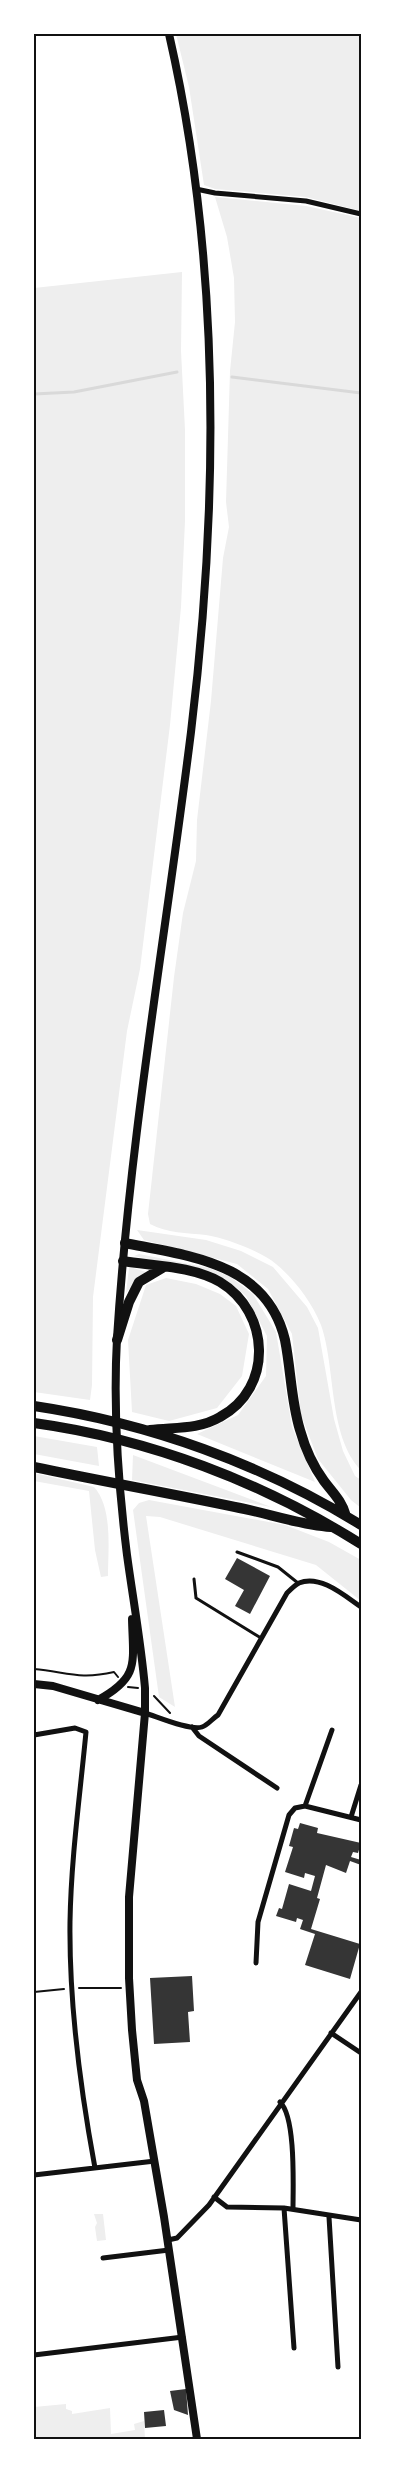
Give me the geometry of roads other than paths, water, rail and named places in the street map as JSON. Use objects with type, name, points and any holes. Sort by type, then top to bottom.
[{"type":"highway","points":[[125,1243],[219,1265],[242,1277],[264,1296],[277,1317],[284,1340],[300,1430],[310,1458],[323,1480],[342,1502],[346,1516]]},
{"type":"highway","points":[[123,1261],[191,1272],[218,1281],[234,1292],[248,1308],[256,1324],[260,1345],[258,1364],[246,1394],[235,1407],[222,1417],[198,1426],[144,1430]]},
{"type":"highway","points":[[117,1340],[129,1302],[139,1282],[164,1267]]},
{"type":"highway","points":[[34,1406],[144,1430],[197,1447],[245,1465],[361,1525]]},
{"type":"highway","points":[[34,1422],[100,1435],[192,1462],[274,1496],[334,1527],[361,1544]]},
{"type":"highway","points":[[34,1467],[120,1486],[263,1513],[312,1526],[334,1527]]},
{"type":"main road","points":[[169,34],[182,88],[196,189],[208,342],[210,434],[203,611],[191,730],[123,1261],[117,1340],[116,1397],[118,1467],[131,1585],[143,1660],[145,1713],[129,1896],[129,1988],[137,2080],[144,2101],[155,2161],[184,2337],[197,2439]]},
{"type":"main road","points":[[98,1700],[123,1684],[129,1677],[133,1657],[131,1585]]},
{"type":"main road","points":[[34,1684],[53,1686],[145,1713]]},
{"type":"street","points":[[196,189],[216,193],[306,201],[361,214]]},
{"type":"street","points":[[145,1713],[192,1727],[202,1726],[218,1715],[287,1593],[299,1583],[314,1581],[337,1590],[361,1607]]},
{"type":"street","points":[[192,1727],[199,1736],[277,1788]]},
{"type":"street","points":[[34,1735],[75,1728],[86,1732],[70,1921],[72,1988],[78,2066],[95,2168]]},
{"type":"street","points":[[304,1806],[332,1730]]},
{"type":"street","points":[[351,1817],[361,1785]]},
{"type":"street","points":[[256,1963],[258,1922],[289,1816],[295,1808],[304,1806],[361,1820]]},
{"type":"street","points":[[168,2240],[177,2238],[214,2197],[280,2102],[361,1992]]},
{"type":"street","points":[[332,2033],[361,2053]]},
{"type":"street","points":[[280,2102],[287,2108],[292,2156],[293,2209]]},
{"type":"street","points":[[34,2175],[155,2161]]},
{"type":"street","points":[[214,2197],[227,2207],[284,2208],[361,2220]]},
{"type":"street","points":[[284,2208],[294,2348]]},
{"type":"street","points":[[329,2216],[338,2367]]},
{"type":"street","points":[[103,2258],[169,2250]]},
{"type":"street","points":[[34,2355],[184,2337]]},
{"type":"lane","points":[[237,1552],[278,1567],[299,1583]]},
{"type":"lane","points":[[194,1579],[196,1598],[262,1638]]},
{"type":"waterway","points":[[34,394],[74,392],[177,372]]},
{"type":"waterway","points":[[232,377],[361,393]]}]
